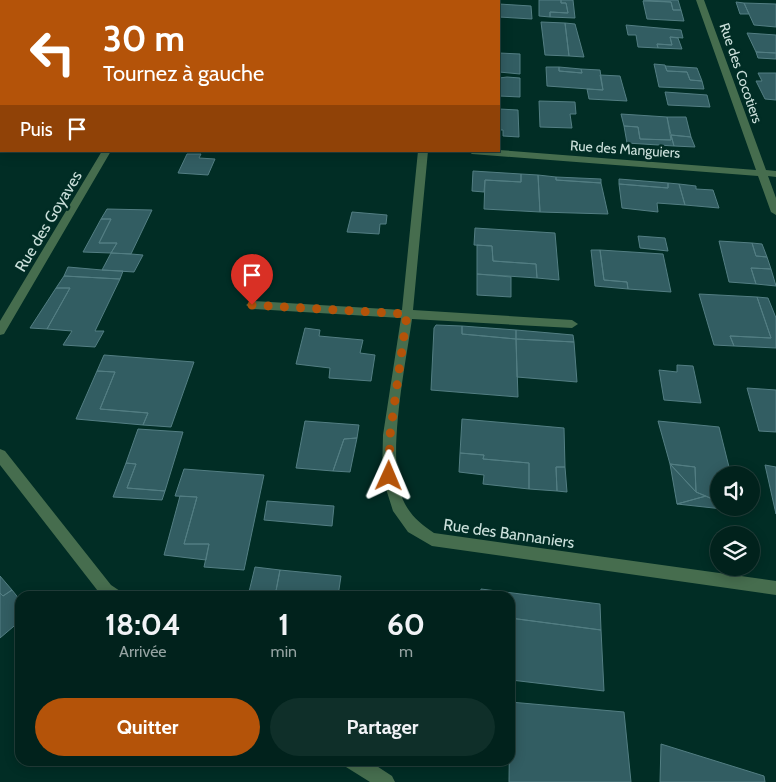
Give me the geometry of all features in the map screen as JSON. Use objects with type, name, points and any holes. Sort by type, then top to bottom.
[{"type":"street","name":"Rue des Cocotiers","points":[[700,0],[776,212]]},
{"type":"street","name":"Rue des Goyaves","points":[[0,331],[106,152]]},
{"type":"street","name":"Rue des Bannaniers","points":[[423,152],[407,314],[390,435],[389,476],[398,506],[413,527],[432,539],[776,588]]},
{"type":"street","name":"Rue des Manguiers","points":[[485,152],[776,174]]},
{"type":"street","points":[[252,305],[572,324]]},
{"type":"street","points":[[0,455],[100,582],[110,591]]},
{"type":"street","points":[[360,766],[386,782]]},
{"type":"building","points":[[539,0],[561,0],[561,3],[566,3],[568,13],[550,12],[550,17],[539,16]]},
{"type":"building","points":[[561,0],[573,0],[575,18],[550,17],[550,12],[568,13],[566,3],[561,3]]},
{"type":"building","points":[[643,0],[678,0],[681,10],[673,10],[671,2]]},
{"type":"building","points":[[643,1],[671,2],[673,10],[681,10],[684,21],[647,19]]},
{"type":"building","points":[[736,2],[744,3],[749,14],[740,14]]},
{"type":"building","points":[[744,3],[776,4],[776,27],[754,25]]},
{"type":"building","points":[[500,4],[531,6],[532,19],[500,17]]},
{"type":"building","points":[[541,22],[565,23],[569,56],[545,55]]},
{"type":"building","points":[[565,23],[575,24],[584,57],[569,56]]},
{"type":"building","points":[[626,25],[681,30],[683,38],[670,37],[672,45],[657,44],[658,48],[638,47],[636,35],[628,35]]},
{"type":"building","points":[[747,33],[776,35],[776,53],[756,52]]},
{"type":"building","points":[[670,37],[678,38],[682,49],[658,48],[657,44],[672,45]]},
{"type":"building","points":[[756,52],[776,53],[776,59],[758,58]]},
{"type":"building","points":[[500,53],[520,54],[520,74],[500,72]]},
{"type":"building","points":[[654,64],[665,65],[667,71],[687,72],[690,80],[702,81],[704,89],[659,87]]},
{"type":"building","points":[[665,66],[697,68],[702,81],[690,80],[687,72],[667,71]]},
{"type":"building","points":[[546,67],[559,67],[559,71],[582,73],[581,69],[600,70],[603,90],[547,86]]},
{"type":"building","points":[[559,67],[581,69],[582,73],[559,71]]},
{"type":"building","points":[[758,73],[776,73],[776,100],[765,99],[756,81],[762,81]]},
{"type":"building","points":[[600,75],[620,76],[627,101],[589,99],[587,89],[603,90]]},
{"type":"building","points":[[500,78],[520,78],[520,97],[500,96]]},
{"type":"building","points":[[665,92],[707,95],[710,107],[668,105]]},
{"type":"building","points":[[539,101],[575,102],[576,114],[570,114],[572,128],[540,127]]},
{"type":"building","points":[[500,109],[518,110],[519,137],[503,136],[503,130],[500,130]]},
{"type":"building","points":[[621,114],[667,117],[671,140],[640,139],[638,127],[624,126]]},
{"type":"building","points":[[667,117],[686,117],[691,137],[671,135]]},
{"type":"building","points":[[624,126],[638,127],[640,139],[671,140],[671,135],[674,146],[627,143]]},
{"type":"building","points":[[671,135],[691,137],[695,147],[674,146]]},
{"type":"building","points":[[187,154],[201,154],[199,158],[215,159],[208,175],[178,173]]},
{"type":"building","points":[[473,171],[521,174],[521,182],[485,180],[484,192],[472,191]]},
{"type":"building","points":[[521,174],[538,175],[540,212],[484,209],[485,180],[521,182]]},
{"type":"building","points":[[538,175],[556,177],[556,180],[601,183],[608,214],[540,212]]},
{"type":"building","points":[[556,177],[601,179],[601,183],[556,180]]},
{"type":"building","points":[[619,179],[668,183],[668,188],[619,184]]},
{"type":"building","points":[[668,183],[679,184],[685,205],[657,203],[658,212],[622,208],[619,184],[668,188]]},
{"type":"building","points":[[679,184],[696,186],[696,189],[713,190],[719,208],[685,205]]},
{"type":"building","points":[[107,209],[152,210],[131,254],[111,253],[117,243],[99,243],[111,219],[101,219]]},
{"type":"building","points":[[352,212],[387,215],[386,224],[380,224],[379,234],[347,232]]},
{"type":"building","points":[[101,219],[111,219],[99,243],[117,243],[111,253],[83,252]]},
{"type":"building","points":[[475,228],[555,233],[559,280],[537,278],[536,264],[493,261],[492,246],[474,245]]},
{"type":"building","points":[[638,236],[665,238],[668,251],[640,248]]},
{"type":"building","points":[[719,241],[752,243],[756,256],[767,257],[771,269],[751,268],[756,284],[729,282]]},
{"type":"building","points":[[752,243],[762,244],[767,257],[756,256]]},
{"type":"building","points":[[477,245],[492,246],[493,261],[536,264],[537,278],[477,274]]},
{"type":"building","points":[[591,250],[600,250],[604,280],[627,282],[628,289],[595,286]]},
{"type":"building","points":[[600,250],[663,254],[671,292],[628,289],[627,282],[604,280]]},
{"type":"building","points":[[111,253],[143,255],[134,272],[102,270]]},
{"type":"building","points":[[68,267],[123,271],[120,279],[64,276]]},
{"type":"building","points":[[751,268],[771,269],[776,286],[756,284]]},
{"type":"building","points":[[477,274],[511,277],[511,297],[477,295]]},
{"type":"building","points":[[64,276],[120,279],[95,331],[104,331],[95,347],[63,345],[72,331],[47,329],[70,288],[56,288]]},
{"type":"building","points":[[56,288],[70,288],[47,329],[30,328]]},
{"type":"building","points":[[699,294],[757,297],[771,338],[730,336],[734,346],[714,345]]},
{"type":"building","points":[[757,297],[768,298],[776,318],[776,348],[734,346],[730,336],[771,338]]},
{"type":"building","points":[[436,325],[462,326],[462,334],[516,339],[518,397],[431,390],[434,328]]},
{"type":"building","points":[[462,326],[516,330],[516,339],[462,334]]},
{"type":"building","points":[[305,328],[320,330],[319,336],[363,340],[360,353],[375,355],[371,381],[329,378],[330,368],[296,364]]},
{"type":"building","points":[[516,330],[573,335],[574,342],[516,339]]},
{"type":"building","points":[[516,339],[574,342],[577,382],[517,377]]},
{"type":"building","points":[[104,355],[194,362],[171,427],[143,425],[148,413],[100,409],[115,372],[97,371]]},
{"type":"building","points":[[677,365],[693,366],[701,403],[664,400],[659,370],[677,372]]},
{"type":"building","points":[[97,371],[115,372],[100,409],[148,413],[143,425],[76,419]]},
{"type":"building","points":[[747,388],[776,390],[776,432],[759,431]]},
{"type":"building","points":[[462,419],[564,428],[565,467],[556,467],[557,491],[529,489],[529,463],[483,459],[484,455],[460,453]]},
{"type":"building","points":[[305,421],[359,425],[357,438],[344,439],[333,471],[296,468]]},
{"type":"building","points":[[658,421],[719,427],[729,466],[710,466],[710,498],[696,492],[695,467],[670,464]]},
{"type":"building","points":[[138,429],[183,432],[165,491],[127,488],[136,464],[126,463]]},
{"type":"building","points":[[357,438],[350,472],[333,471],[344,439]]},
{"type":"building","points":[[460,453],[484,455],[483,459],[529,463],[529,489],[483,484],[484,475],[459,472]]},
{"type":"building","points":[[126,463],[136,464],[127,488],[165,491],[162,500],[113,497]]},
{"type":"building","points":[[670,464],[695,467],[696,492]]},
{"type":"building","points":[[670,464],[696,492],[706,496],[677,504]]},
{"type":"building","points":[[765,465],[776,467],[776,514]]},
{"type":"building","points":[[556,467],[565,467],[567,492],[557,491]]},
{"type":"building","points":[[184,469],[264,475],[244,570],[204,567],[209,544],[184,544],[197,497],[175,496]]},
{"type":"building","points":[[180,496],[197,497],[184,544],[209,544],[206,560],[164,555]]},
{"type":"building","points":[[706,496],[710,498],[710,508],[677,504]]},
{"type":"building","points":[[267,501],[334,506],[332,526],[264,520]]},
{"type":"building","points":[[255,567],[280,570],[276,591],[249,591]]},
{"type":"building","points":[[280,570],[341,576],[339,591],[276,591]]},
{"type":"building","points":[[0,576],[12,590],[3,596],[0,593]]},
{"type":"building","points":[[481,589],[497,591],[481,591]]},
{"type":"building","points":[[12,590],[15,594],[15,625],[0,638],[0,593],[3,596]]},
{"type":"building","points":[[515,593],[600,604],[601,630],[515,619]]},
{"type":"building","points":[[515,619],[601,630],[604,691],[515,680]]},
{"type":"building","points":[[515,702],[624,712],[631,782],[509,782],[509,766],[515,766]]},
{"type":"building","points":[[661,744],[764,776],[765,782],[660,782]]},
{"type":"route","points":[[252,305],[407,314],[390,435],[389,476]]}]
